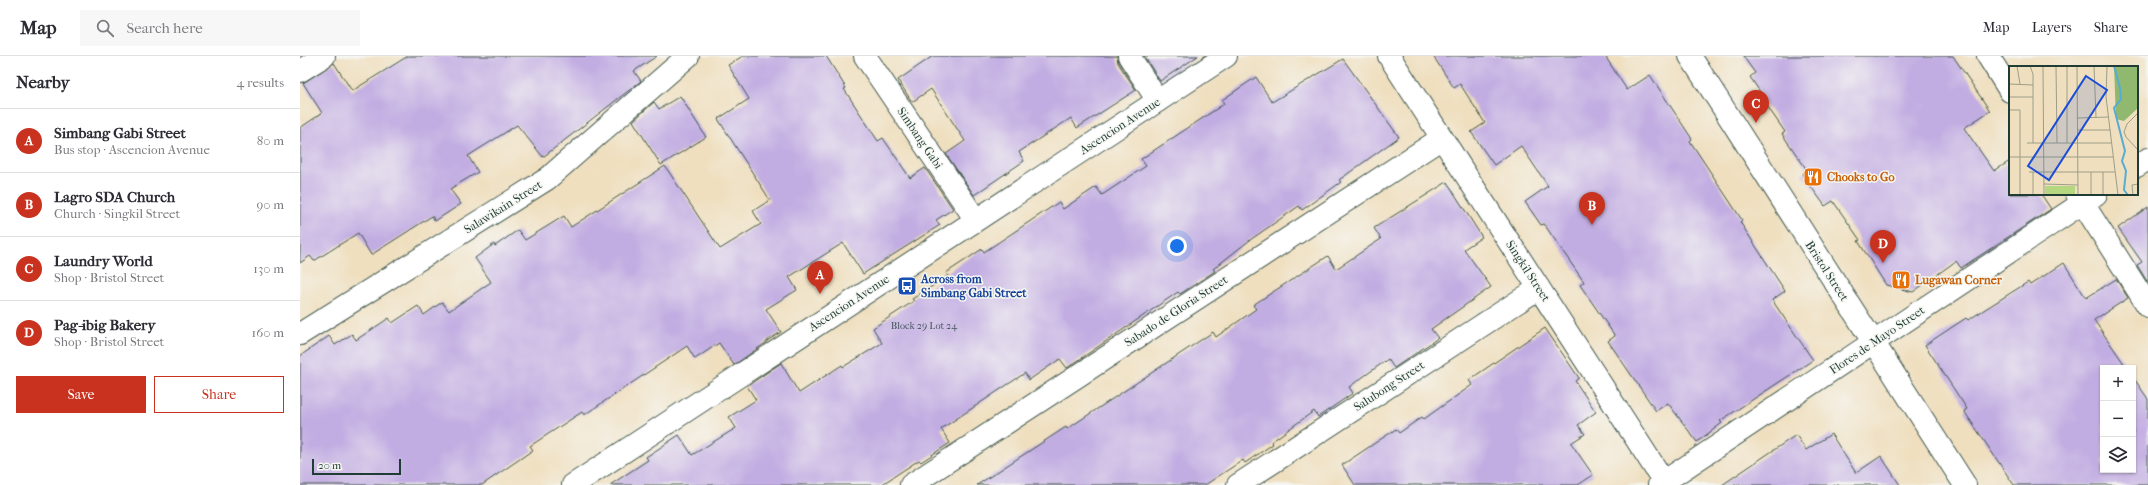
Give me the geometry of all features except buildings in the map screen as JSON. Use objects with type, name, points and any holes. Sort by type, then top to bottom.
[{"type":"street","points":[[300,71],[324,56]]},
{"type":"street","name":"Salawikain Street","points":[[300,334],[547,179],[688,56]]},
{"type":"street","name":"Simbang Gabi","points":[[865,56],[976,220]]},
{"type":"street","points":[[1129,56],[1158,101]]},
{"type":"street","name":"Ascencion Avenue","points":[[573,485],[1226,56]]},
{"type":"street","name":"Singkil Street","points":[[1389,56],[1539,288],[1663,484]]},
{"type":"street","name":"Bristol Street","points":[[1690,56],[1965,485]]},
{"type":"street","points":[[1988,56],[2009,89]]},
{"type":"street","name":"Sabado de Gloria Street","points":[[911,485],[1442,138]]},
{"type":"street","points":[[2138,165],[2148,159]]},
{"type":"street","points":[[2085,197],[2148,306]]},
{"type":"street","name":"Flores de Mayo Street","points":[[1663,484],[1873,343],[2085,197]]},
{"type":"street","name":"Salubong Street","points":[[1238,485],[1539,288]]},
{"type":"place","name":"Laundry World","points":[[1756,123]]},
{"type":"place","name":"Chooks to Go","points":[[1813,177]]},
{"type":"place","name":"Lagro SDA Church","points":[[1592,225]]},
{"type":"place","name":"Pag-ibig Bakery","points":[[1883,263]]},
{"type":"place","name":"Lugawan Corner","points":[[1901,280]]},
{"type":"place","name":"Across from Simbang Gabi Street","points":[[907,286]]},
{"type":"place","name":"Simbang Gabi Street","points":[[820,294]]}]
